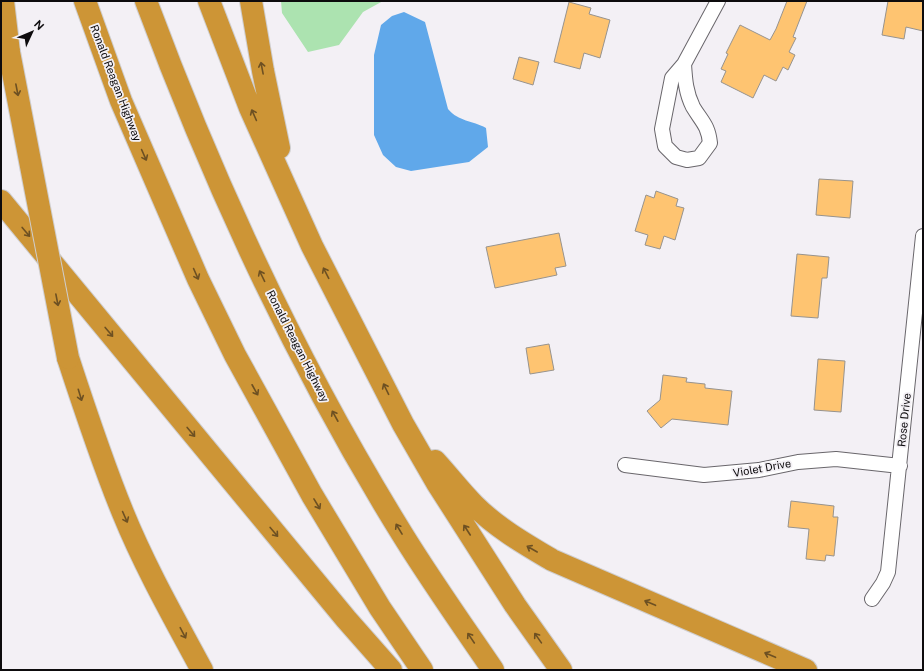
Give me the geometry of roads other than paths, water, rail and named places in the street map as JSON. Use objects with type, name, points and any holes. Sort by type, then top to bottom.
[{"type":"highway","points":[[3,1],[9,52],[68,358],[89,425],[123,514],[153,579],[202,670]]},
{"type":"highway","name":"Ronald Reagan Highway","points":[[85,1],[121,101],[198,280],[235,355],[312,495],[380,608],[422,670]]},
{"type":"highway","name":"Ronald Reagan Highway","points":[[146,1],[180,93],[246,243],[295,344],[364,469],[405,538],[493,670]]},
{"type":"highway","points":[[209,1],[250,108],[312,246],[403,424],[437,483],[515,605],[561,670]]},
{"type":"highway","points":[[251,1],[263,71],[287,189]]},
{"type":"highway","points":[[1,202],[346,619],[391,670]]},
{"type":"highway","points":[[403,424],[474,505],[520,541],[552,560],[583,574],[806,670]]},
{"type":"street","points":[[684,64],[685,86],[693,106],[709,130],[710,144],[699,158],[687,160],[676,158],[665,146],[662,129],[672,78],[684,64],[718,1]]},
{"type":"street","name":"Rose Drive","points":[[872,599],[883,584],[888,572],[923,236]]},
{"type":"street","name":"Violet Drive","points":[[625,465],[704,475],[759,470],[798,462],[836,459],[900,466]]},
{"type":"water","points":[[404,12],[425,22],[448,109],[461,119],[476,123],[486,128],[488,147],[469,162],[411,171],[396,167],[383,155],[374,135],[374,55],[381,25],[392,16]]}]
